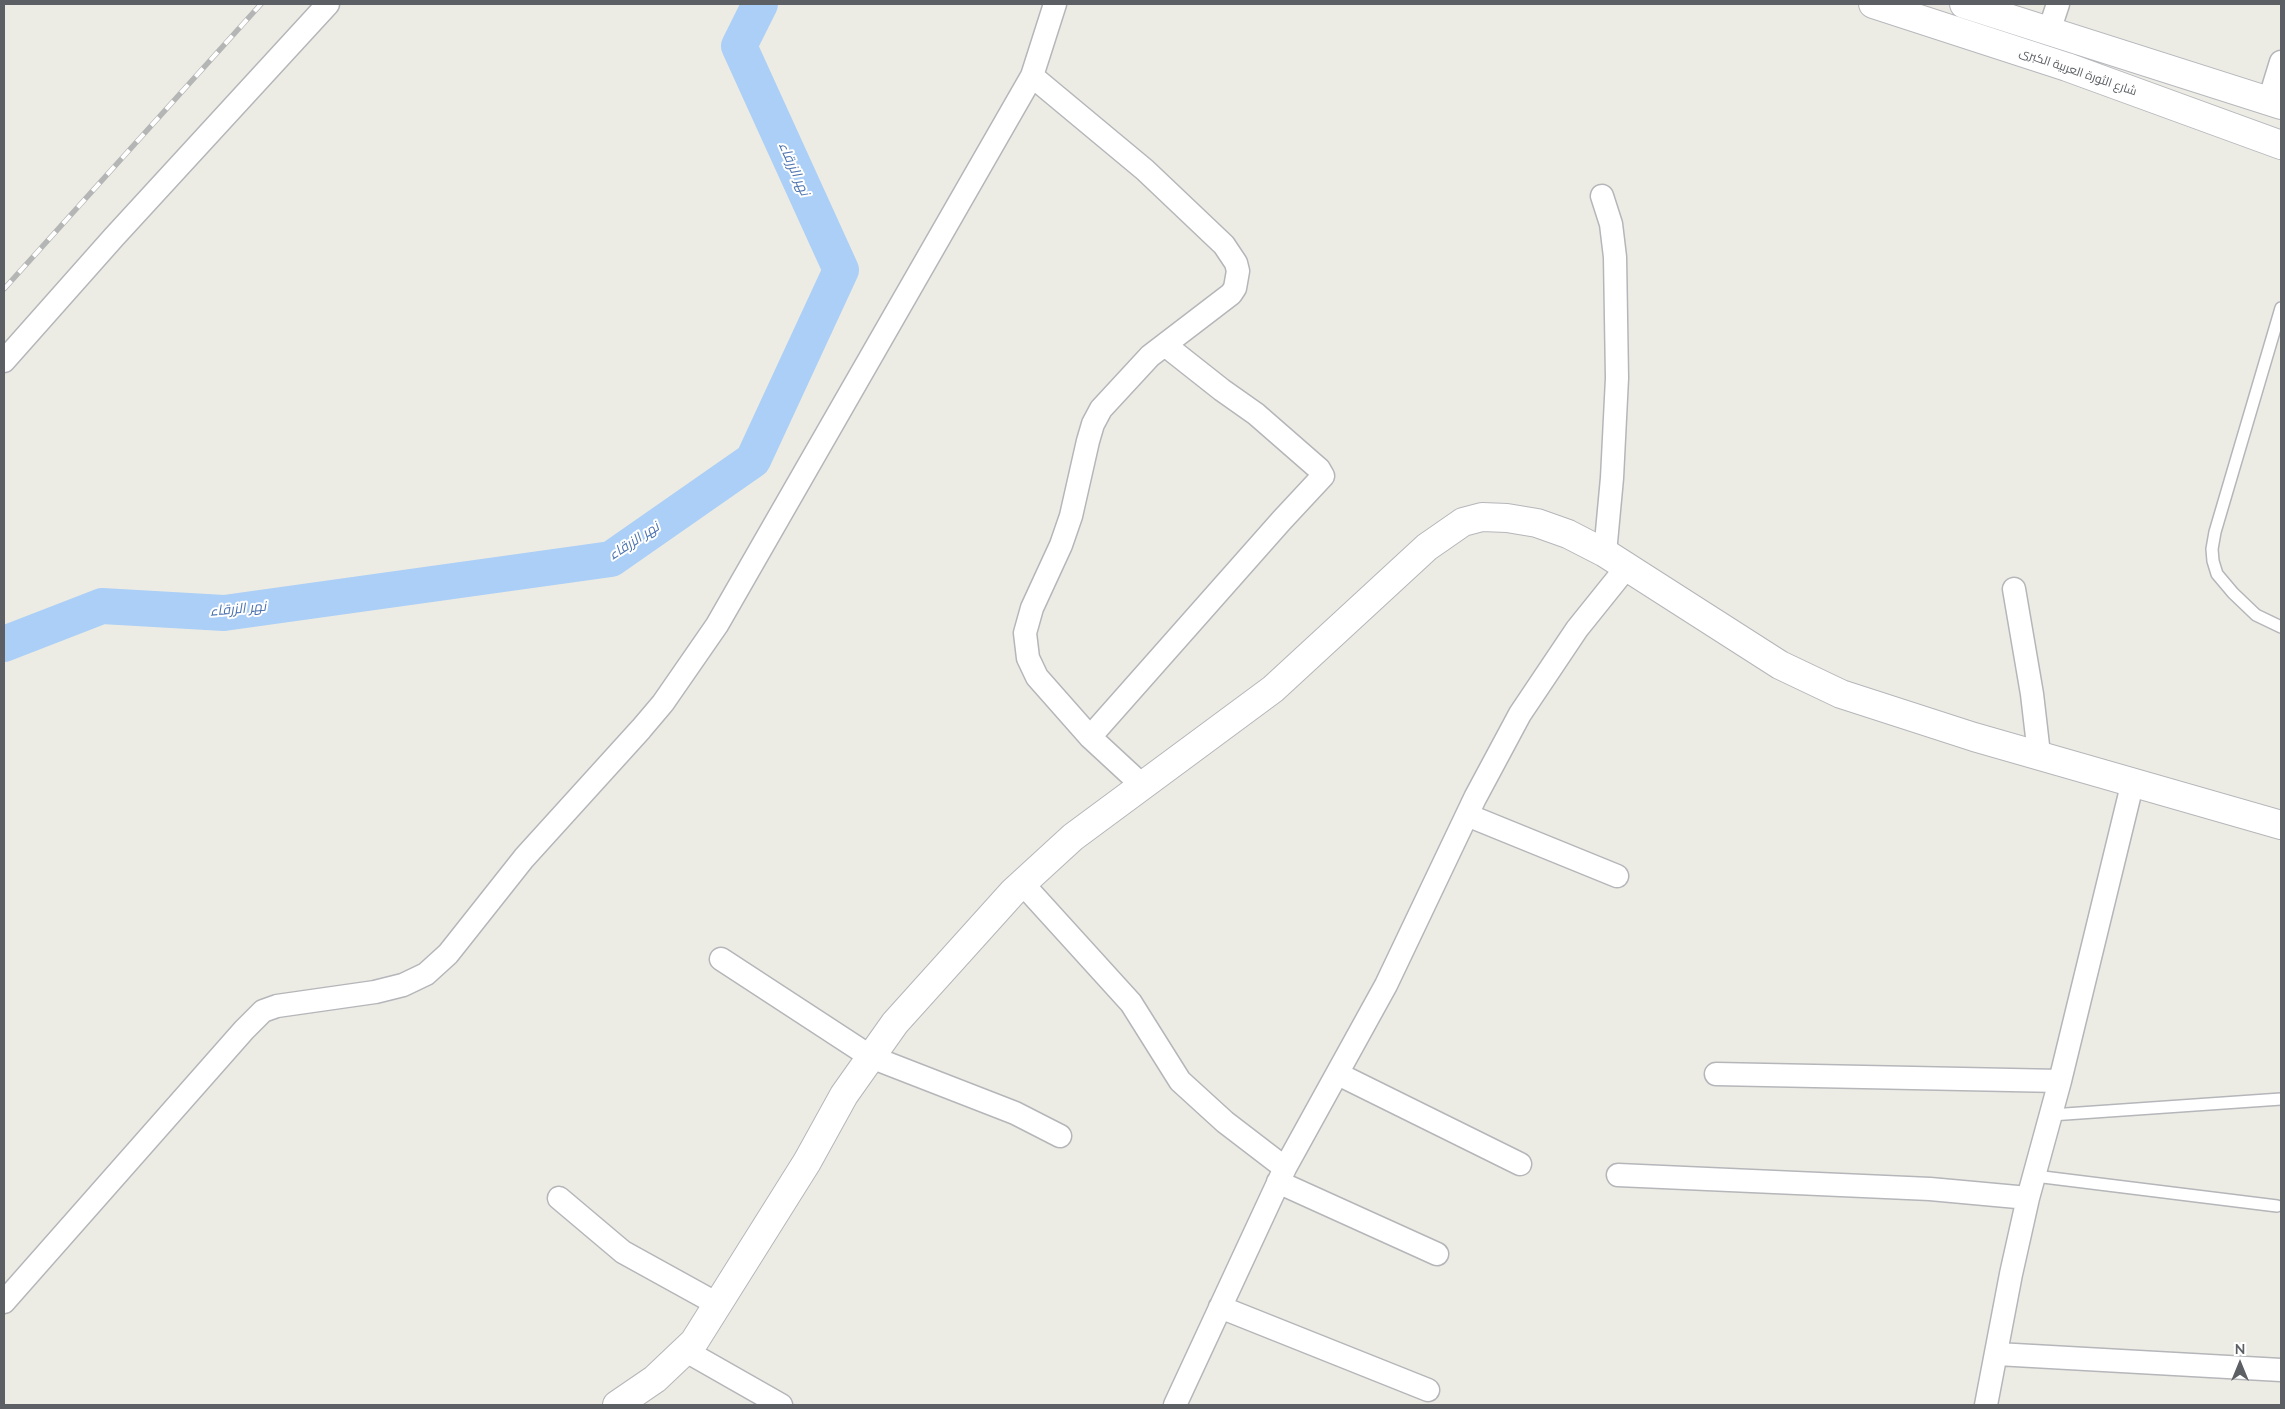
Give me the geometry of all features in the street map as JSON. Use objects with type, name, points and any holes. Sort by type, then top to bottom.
[{"type":"street","points":[[4,361],[114,237],[328,4]]},
{"type":"street","points":[[4,1302],[244,1030],[263,1011],[277,1006],[375,992],[403,985],[426,974],[448,954],[524,858],[663,703],[717,625],[1032,76],[1055,4]]},
{"type":"street","name":"شارع الثورة العربية الكبرى","points":[[1873,4],[2067,67],[2281,145]]},
{"type":"street","points":[[1964,4],[2275,103],[2281,62]]},
{"type":"street","points":[[2049,31],[2058,4]]},
{"type":"street","points":[[1032,76],[1144,170],[1224,245],[1236,263],[1238,279],[1231,294],[1150,356],[1101,409],[1093,424],[1078,476],[1071,516],[1062,545],[1032,608],[1025,633],[1028,658],[1037,677],[1090,737],[1142,786]]},
{"type":"street","points":[[1176,1405],[1282,1175],[1413,933],[1467,815],[1520,714],[1577,629],[1616,561],[1612,478],[1618,378],[1616,257],[1612,224],[1602,196]]},
{"type":"street","points":[[1090,737],[1282,520],[1323,477],[1321,470],[1289,442],[1165,345]]},
{"type":"street","points":[[617,1405],[655,1378],[686,1351],[719,1305],[807,1162],[844,1095],[895,1023],[943,966],[1022,883],[1073,838],[1142,786],[1171,767],[1273,689],[1426,547],[1463,522],[1482,517],[1537,523],[1568,534],[1616,561],[1709,622],[1780,665],[1811,681],[1868,703],[1974,737],[2039,754],[2281,825]]},
{"type":"street","points":[[2014,590],[2032,694],[2039,754]]},
{"type":"street","points":[[1986,1405],[2011,1274],[2028,1198],[2052,1115],[2133,781]]},
{"type":"street","points":[[1467,815],[1618,876]]},
{"type":"street","points":[[1022,883],[1131,1003],[1180,1081],[1282,1175],[1437,1254]]},
{"type":"street","points":[[721,959],[871,1057],[1015,1113],[1060,1136]]},
{"type":"street","points":[[1338,1074],[1520,1164]]},
{"type":"street","points":[[1716,1074],[2060,1081]]},
{"type":"street","points":[[1618,1175],[1930,1189],[2028,1198]]},
{"type":"street","points":[[559,1198],[623,1252],[719,1305]]},
{"type":"street","points":[[1220,1307],[1428,1390]]},
{"type":"street","points":[[686,1351],[781,1405]]},
{"type":"street","points":[[1997,1354],[2281,1370]]},
{"type":"lane","points":[[2281,308],[2215,532],[2212,549],[2217,574],[2233,593],[2256,615],[2281,627]]},
{"type":"lane","points":[[2052,1115],[2281,1099]]},
{"type":"lane","points":[[2035,1176],[2277,1206]]},
{"type":"waterway","name":"نهر الزرقاء","points":[[4,644],[102,606],[224,613],[611,559],[753,460],[841,270],[739,46],[760,4]]},
{"type":"railway","points":[[4,289],[261,4]]}]
